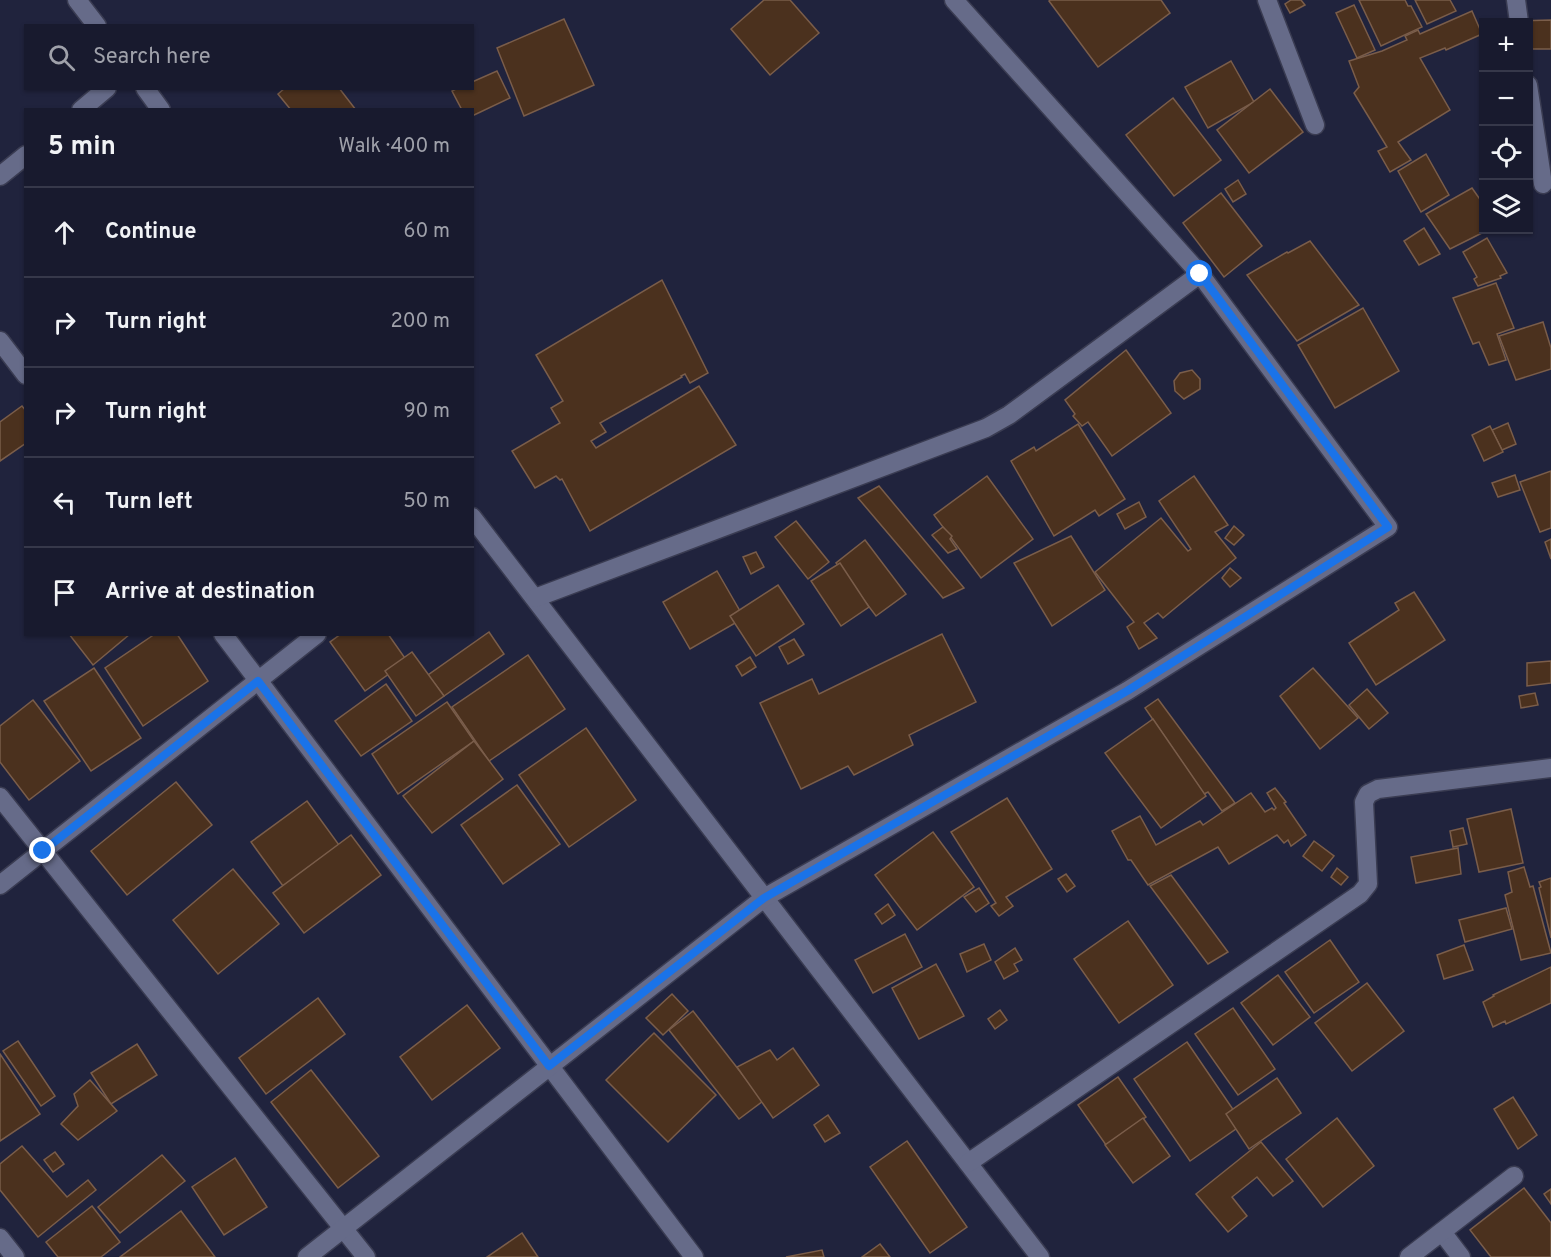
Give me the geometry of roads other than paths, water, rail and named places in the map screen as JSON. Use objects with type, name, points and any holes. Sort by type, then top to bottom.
[{"type":"street","points":[[77,0],[95,24]]},
{"type":"street","points":[[307,1257],[764,898],[1127,691],[1388,527],[1200,274],[954,0]]},
{"type":"street","points":[[1267,0],[1315,125]]},
{"type":"street","points":[[1516,0],[1518,18]]},
{"type":"street","points":[[83,108],[105,90]]},
{"type":"street","points":[[146,90],[160,108]]},
{"type":"street","points":[[1533,116],[1544,184]]},
{"type":"street","points":[[0,176],[24,157]]},
{"type":"street","points":[[535,598],[986,428],[1009,415],[1200,274]]},
{"type":"street","points":[[0,341],[24,372]]},
{"type":"street","points":[[474,520],[1040,1257]]},
{"type":"street","points":[[224,636],[694,1257]]},
{"type":"street","points":[[0,885],[314,636]]},
{"type":"street","points":[[968,1163],[1360,894],[1368,884],[1364,802],[1368,794],[1378,789],[1551,768]]},
{"type":"street","points":[[0,797],[366,1257]]},
{"type":"street","points":[[1409,1257],[1514,1176]]},
{"type":"street","points":[[1442,1232],[1461,1257]]},
{"type":"street","points":[[0,1238],[15,1257]]}]
